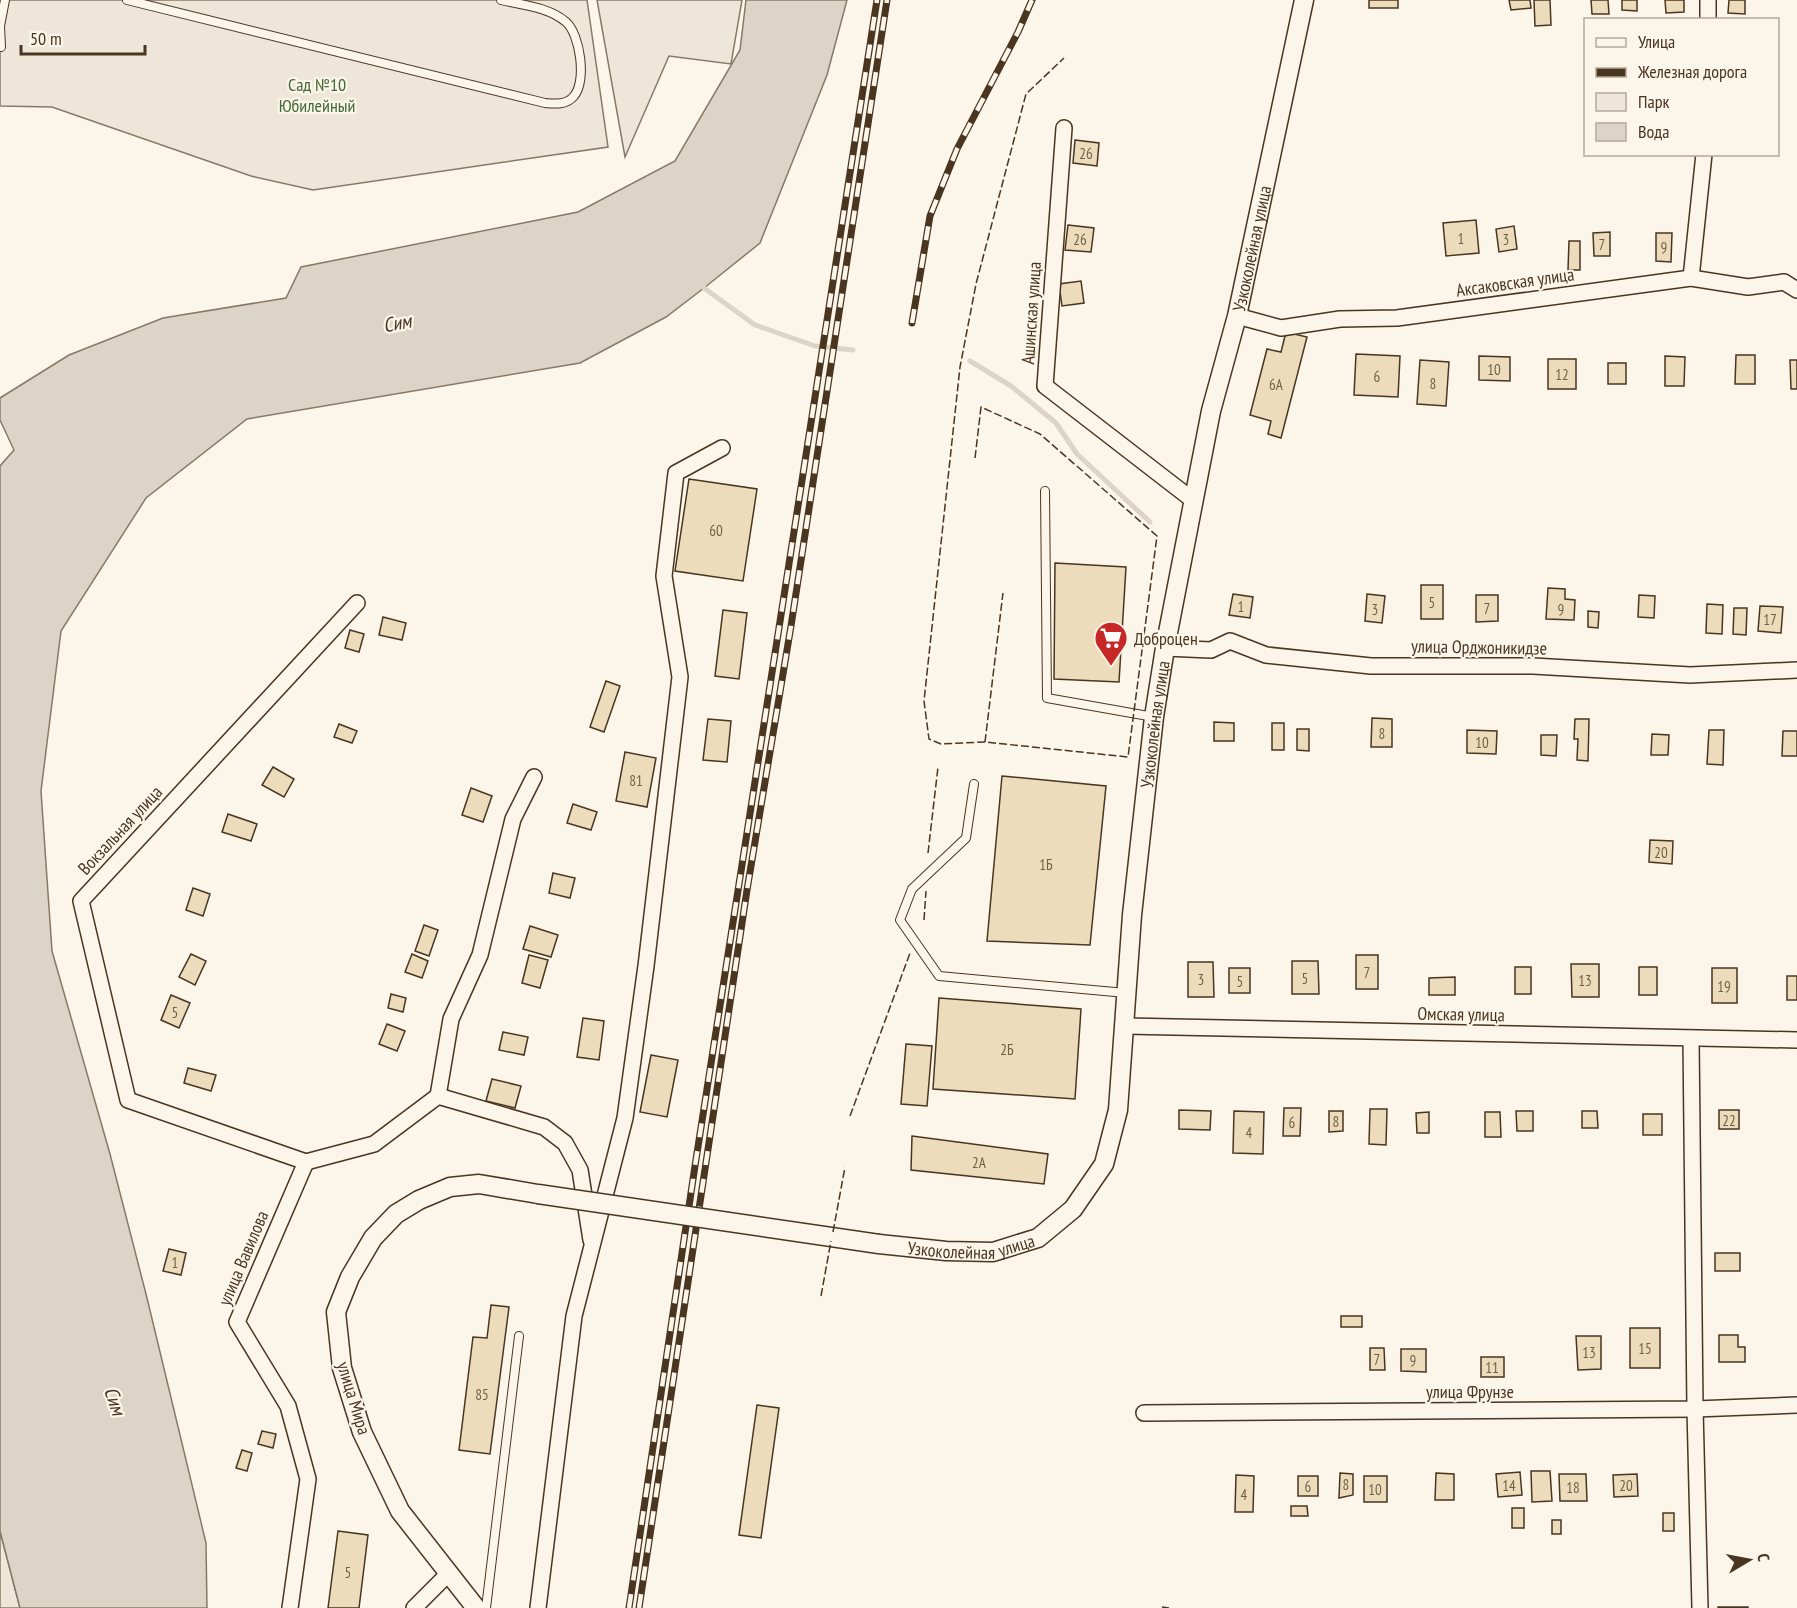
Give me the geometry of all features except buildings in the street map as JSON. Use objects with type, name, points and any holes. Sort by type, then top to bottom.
[{"type":"street","name":"Узкоколейная улица","points":[[538,1194],[879,1244],[946,1251],[993,1252],[1038,1238],[1073,1209],[1104,1164],[1118,1110],[1132,915],[1154,717],[1165,648],[1211,411],[1237,316],[1304,0]]},
{"type":"street","points":[[1708,0],[1708,18]]},
{"type":"street","name":"Ашинская улица","points":[[1064,128],[1046,386],[1194,501]]},
{"type":"street","points":[[1691,278],[1704,156]]},
{"type":"street","name":"Аксаковская улица","points":[[1237,316],[1281,328],[1340,319],[1396,318],[1691,278],[1748,286],[1784,282],[1797,290]]},
{"type":"street","points":[[538,1608],[574,1316],[625,1118],[646,966],[680,677],[664,576],[676,473],[722,448]]},
{"type":"street","name":"Вокзальная улица","points":[[306,1162],[128,1100],[81,901],[357,603]]},
{"type":"street","name":"улица Орджоникидзе","points":[[1165,648],[1211,650],[1230,641],[1266,655],[1371,666],[1533,666],[1690,675],[1797,670]]},
{"type":"street","points":[[306,1162],[374,1144],[438,1096],[451,1019],[480,955],[513,819],[534,777]]},
{"type":"street","name":"Омская улица","points":[[1125,1026],[1797,1040]]},
{"type":"street","points":[[1692,1039],[1695,1409],[1700,1608]]},
{"type":"street","points":[[438,1096],[544,1127],[565,1143],[580,1170],[592,1246]]},
{"type":"street","name":"улица Вавилова","points":[[290,1608],[308,1479],[288,1406],[237,1322],[306,1162]]},
{"type":"street","name":"улица Мира","points":[[476,1608],[400,1510],[362,1432],[342,1368],[336,1312],[350,1277],[373,1238],[396,1214],[419,1200],[450,1187],[479,1184],[538,1194]]},
{"type":"street","name":"улица Фрунзе","points":[[1144,1413],[1695,1409],[1797,1405]]},
{"type":"street","points":[[414,1608],[448,1574]]},
{"type":"lane","points":[[1,46],[0,26],[5,0]]},
{"type":"lane","points":[[127,0],[545,103],[561,104],[575,95],[580,80],[580,55],[576,37],[567,22],[549,11],[501,0]]},
{"type":"lane","points":[[1045,491],[1047,698],[1154,717]]},
{"type":"lane","points":[[974,784],[966,838],[912,889],[900,920],[939,976],[1128,993]]},
{"type":"lane","points":[[486,1608],[519,1336]]},
{"type":"green space","name":"Сад №10 Юбилейный","points":[[0,0],[587,0],[608,147],[313,190],[251,176],[52,107],[0,106]]},
{"type":"green space","points":[[597,0],[742,0],[731,64],[669,56],[625,157]]},
{"type":"green space","points":[[0,1531],[20,1608],[0,1608]]},
{"type":"water","name":"Сим","points":[[746,0],[847,0],[827,75],[760,243],[666,317],[580,363],[247,419],[146,498],[61,631],[41,791],[52,951],[110,1154],[206,1543],[207,1608],[20,1608],[0,1531],[0,466],[14,450],[0,420],[0,398],[69,355],[163,318],[286,298],[301,267],[578,212],[675,161],[740,50]]},
{"type":"waterway","points":[[702,284],[704,288],[755,325],[815,346],[853,350]]},
{"type":"waterway","points":[[970,361],[1011,386],[1056,423],[1077,454],[1150,522]]},
{"type":"railway","points":[[629,1608],[695,1166],[877,0]]},
{"type":"railway","points":[[639,1608],[747,890],[791,626],[887,0]]},
{"type":"railway","points":[[912,323],[930,216],[957,149],[1018,32],[1032,0]]},
{"type":"fence","points":[[975,458],[981,407],[1040,434],[1157,536],[1128,757],[985,742],[941,744],[929,739],[924,701],[960,367],[976,284],[1026,94],[1064,58]]},
{"type":"fence","points":[[985,742],[1003,593]]},
{"type":"fence","points":[[928,853],[938,767]]},
{"type":"fence","points":[[924,920],[926,891]]},
{"type":"fence","points":[[850,1116],[910,953]]},
{"type":"fence","points":[[833,1232],[845,1167]]},
{"type":"fence","points":[[821,1296],[831,1241]]},
{"type":"fence","points":[[1162,1607],[1169,1608]]},
{"type":"place","name":"Доброцен","points":[[1111,667]]}]
